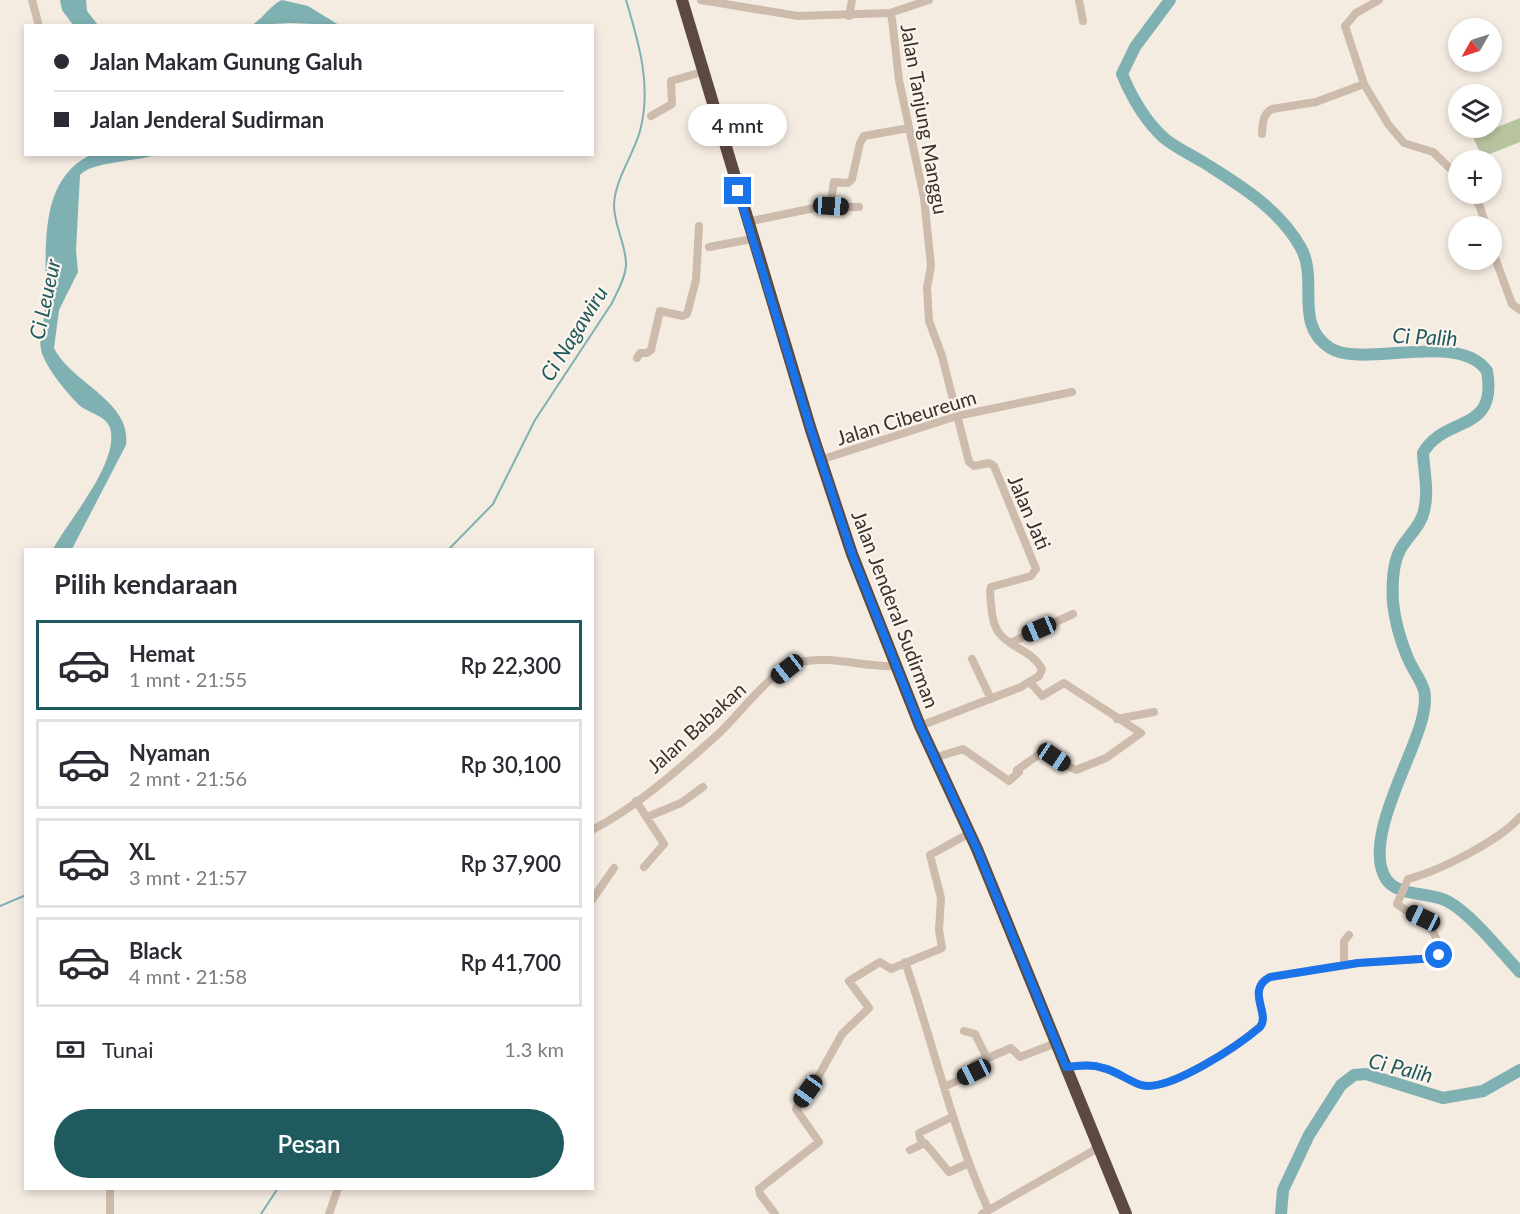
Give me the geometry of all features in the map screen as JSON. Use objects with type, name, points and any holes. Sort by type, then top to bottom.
[{"type":"highway","name":"Jalan Jenderal Sudirman","points":[[682,0],[752,239],[820,460],[852,554],[920,726],[968,834],[1126,1214]]},
{"type":"street","points":[[32,0],[38,24]]},
{"type":"street","name":"Jalan Tanjung Manggu","points":[[701,0],[726,1],[798,16],[890,13],[909,128],[920,169],[924,198],[931,266],[927,288],[929,321],[942,356],[957,416]]},
{"type":"street","points":[[849,16],[852,0]]},
{"type":"street","points":[[890,13],[929,0]]},
{"type":"street","points":[[1079,0],[1083,21]]},
{"type":"street","points":[[1379,0],[1356,13],[1344,26],[1364,84],[1383,116],[1404,143],[1433,152],[1448,166]]},
{"type":"street","points":[[651,116],[672,104],[671,81],[702,72]]},
{"type":"street","points":[[1262,134],[1263,121],[1267,112],[1272,109],[1316,102],[1364,84]]},
{"type":"street","points":[[831,206],[834,182],[848,183],[852,178],[860,143],[864,136],[909,128]]},
{"type":"street","points":[[747,222],[831,206],[859,207]]},
{"type":"street","points":[[638,358],[640,352],[647,353],[651,350],[660,308],[683,316],[687,314],[696,280],[699,226]]},
{"type":"street","points":[[709,248],[752,239]]},
{"type":"street","points":[[1499,270],[1512,304],[1520,310]]},
{"type":"street","name":"Jalan Cibeureum","points":[[820,460],[957,416],[1072,392]]},
{"type":"street","name":"Jalan Jati","points":[[957,416],[969,462],[974,465],[989,463],[994,466],[1036,569],[1031,576],[994,585],[990,589],[994,623],[1000,634],[1010,643],[1029,652],[1040,665],[1041,674],[1030,682]]},
{"type":"street","points":[[1010,643],[1073,614]]},
{"type":"street","points":[[972,659],[991,699]]},
{"type":"street","name":"Jalan Babakan","points":[[594,829],[636,801],[716,736],[739,710],[794,665],[839,661],[862,666],[897,666]]},
{"type":"street","points":[[920,726],[1030,682],[1042,696],[1064,683],[1117,719],[1141,732],[1106,758],[1076,770],[1041,753],[1021,766],[1017,770],[1019,772],[1009,781],[963,749],[955,749],[934,758]]},
{"type":"street","points":[[1117,719],[1154,712]]},
{"type":"street","points":[[647,817],[681,803],[703,787]]},
{"type":"street","points":[[636,801],[664,844],[644,867]]},
{"type":"street","points":[[1066,1067],[1089,1065],[1104,1068],[1142,1086],[1165,1084],[1198,1068],[1260,1027],[1263,1018],[1258,999],[1265,979],[1344,965],[1436,958],[1439,955],[1435,933],[1423,918],[1398,905],[1399,897],[1408,879],[1424,874],[1499,836],[1520,817]]},
{"type":"street","points":[[775,1214],[760,1194],[759,1189],[819,1142],[796,1109],[817,1079],[842,1034],[869,1008],[849,981],[880,962],[891,969],[942,948],[939,930],[941,898],[930,855],[968,834]]},
{"type":"street","points":[[594,897],[614,868]]},
{"type":"street","points":[[1344,965],[1344,941],[1349,935]]},
{"type":"street","points":[[905,962],[952,1117],[985,1212],[1098,1148]]},
{"type":"street","points":[[964,1031],[975,1034],[987,1058]]},
{"type":"street","points":[[944,1087],[974,1072],[974,1064],[1011,1048],[1020,1057],[1056,1043]]},
{"type":"street","points":[[952,1117],[919,1133],[921,1141],[949,1172],[969,1164]]},
{"type":"street","points":[[910,1150],[925,1143]]},
{"type":"street","points":[[110,1190],[110,1214]]},
{"type":"street","points":[[329,1214],[337,1190]]},
{"type":"green space","points":[[1520,118],[1520,142],[1500,150],[1479,150],[1473,138],[1502,138],[1502,125]]},
{"type":"water","points":[[60,0],[86,0],[87,11],[97,24],[72,24],[62,10]]},
{"type":"water","points":[[282,0],[308,6],[337,24],[253,24]]},
{"type":"water","points":[[88,156],[152,156],[94,167],[80,175],[76,250],[78,272],[59,310],[54,348],[73,372],[99,393],[120,416],[125,430],[126,445],[73,548],[54,548],[99,476],[111,446],[109,426],[98,415],[78,404],[63,387],[46,363],[40,344],[45,313],[48,222],[52,202],[60,183],[72,167]]},
{"type":"waterway","name":"Ci Nagawiru","points":[[450,548],[493,504],[535,420],[612,303],[623,279],[626,269],[625,257],[616,220],[615,195],[640,131],[645,98],[639,49],[626,0]]},
{"type":"waterway","name":"Ci Palih","points":[[1170,0],[1135,47],[1122,74],[1134,100],[1164,138],[1257,199],[1270,209],[1292,234],[1306,261],[1309,315],[1312,327],[1319,338],[1330,348],[1345,353],[1364,355],[1433,351],[1455,353],[1474,359],[1487,371],[1488,391],[1485,405],[1477,415],[1433,441],[1423,453],[1426,489],[1424,511],[1420,522],[1400,550],[1395,562],[1393,603],[1396,623],[1407,656],[1422,684],[1425,698],[1417,736],[1384,822],[1380,843],[1380,863],[1386,879],[1392,885],[1407,892],[1433,896],[1458,908],[1477,925],[1520,972]]},
{"type":"waterway","name":"Ci Leueur","points":[[0,906],[24,896]]},
{"type":"waterway","name":"Ci Palih","points":[[1281,1214],[1283,1190],[1309,1135],[1341,1085],[1354,1075],[1366,1074],[1443,1098],[1483,1091],[1520,1070]]},
{"type":"waterway","name":"Ci Nagawiru","points":[[261,1214],[277,1190]]},
{"type":"route","points":[[738,191],[811,430],[852,554],[920,726],[968,834],[977,849],[1066,1067],[1089,1065],[1104,1068],[1142,1086],[1165,1084],[1198,1068],[1260,1027],[1263,1018],[1258,999],[1265,979],[1324,967],[1436,958],[1439,955]]}]
